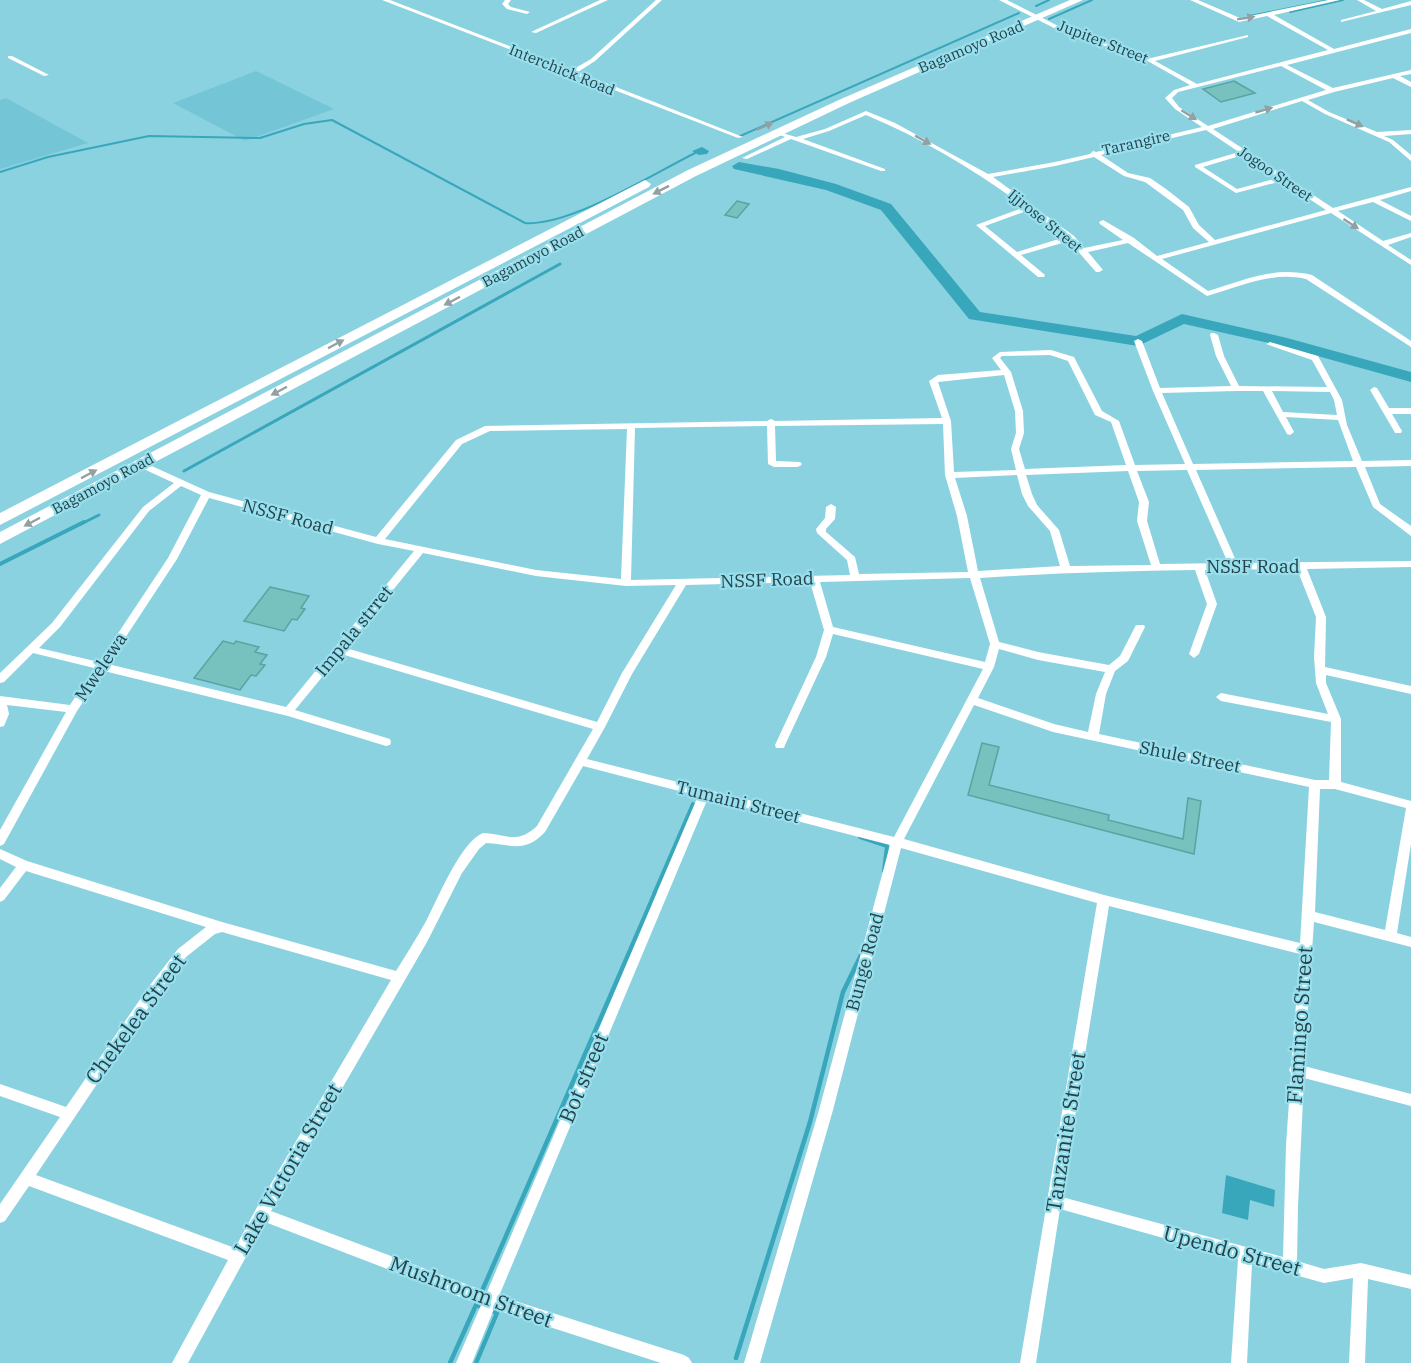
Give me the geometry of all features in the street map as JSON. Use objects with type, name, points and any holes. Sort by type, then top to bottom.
[{"type":"highway","name":"Bagamoyo Road","points":[[0,520],[713,157],[777,132],[1035,15],[1055,0]]},
{"type":"highway","name":"Bagamoyo Road","points":[[0,539],[713,157],[740,137],[1035,15],[1078,0]]},
{"type":"street","name":"Interchick Road","points":[[386,0],[740,137]]},
{"type":"street","points":[[508,0],[505,4],[509,8],[527,12]]},
{"type":"street","points":[[534,32],[605,0]]},
{"type":"street","points":[[572,73],[593,60],[659,0]]},
{"type":"street","name":"Jupiter Street","points":[[1002,0],[1064,31],[1150,60],[1196,86]]},
{"type":"street","points":[[1193,0],[1234,20],[1336,0]]},
{"type":"street","points":[[1360,0],[1381,10]]},
{"type":"street","points":[[1343,21],[1411,3]]},
{"type":"street","points":[[1268,14],[1334,51]]},
{"type":"street","points":[[1196,86],[1411,31]]},
{"type":"street","points":[[1150,60],[1246,36]]},
{"type":"street","points":[[10,57],[46,75]]},
{"type":"street","points":[[1283,65],[1332,90]]},
{"type":"street","name":"Tarangire","points":[[987,176],[1055,164],[1093,153],[1208,128],[1332,90],[1411,72]]},
{"type":"street","points":[[1394,76],[1411,85]]},
{"type":"street","name":"Jogoo Street","points":[[1196,86],[1176,91],[1168,98],[1177,108],[1242,153],[1411,263]]},
{"type":"street","points":[[1302,99],[1331,116],[1397,144],[1400,151],[1411,159]]},
{"type":"street","points":[[745,158],[793,138],[826,130],[860,114],[871,114],[987,176]]},
{"type":"street","points":[[777,132],[883,170]]},
{"type":"street","points":[[1377,134],[1411,132]]},
{"type":"street","points":[[1093,153],[1126,175],[1147,180],[1163,191],[1186,209],[1196,226],[1214,243]]},
{"type":"street","points":[[1242,153],[1197,166],[1236,191],[1281,179]]},
{"type":"street","name":"Ijjrose Street","points":[[987,176],[1071,238],[1100,270]]},
{"type":"street","points":[[1158,258],[1411,189]]},
{"type":"street","points":[[1373,199],[1411,219]]},
{"type":"street","points":[[1029,208],[980,225],[1041,275]]},
{"type":"street","points":[[1103,222],[1207,294],[1281,273],[1293,272],[1309,277],[1411,345]]},
{"type":"street","points":[[1382,244],[1411,235]]},
{"type":"street","points":[[1017,254],[1071,238]]},
{"type":"street","points":[[1083,251],[1131,240]]},
{"type":"street","points":[[1214,335],[1220,356],[1236,388]]},
{"type":"street","points":[[1138,341],[1188,466],[1234,567]]},
{"type":"street","points":[[1270,344],[1315,358],[1333,390],[1357,464],[1380,510],[1406,525],[1411,533]]},
{"type":"street","points":[[1066,569],[1054,530],[1033,506],[1019,471],[1015,449],[1020,433],[1019,411],[1007,372],[996,358],[1000,354],[1051,352],[1071,359],[1098,413],[1115,421],[1144,501],[1142,520],[1156,569]]},
{"type":"street","points":[[1007,372],[935,379],[934,384],[947,421],[950,475],[962,516],[974,575],[995,644],[1048,658],[1111,669]]},
{"type":"street","points":[[1157,391],[1236,388],[1333,390]]},
{"type":"street","points":[[1268,390],[1290,432]]},
{"type":"street","points":[[1374,390],[1398,431]]},
{"type":"street","points":[[1386,411],[1411,411]]},
{"type":"street","points":[[1280,414],[1342,418]]},
{"type":"street","points":[[378,540],[459,442],[475,433],[507,426],[631,427],[771,422],[947,421]]},
{"type":"street","points":[[771,422],[771,462],[797,464]]},
{"type":"street","points":[[627,583],[631,427]]},
{"type":"street","points":[[950,475],[1188,466],[1411,463]]},
{"type":"street","name":"NSSF Road","points":[[140,464],[206,494],[378,540],[536,573],[627,583],[974,575],[1066,569],[1411,564]]},
{"type":"street","points":[[0,679],[56,625],[146,509],[179,483]]},
{"type":"street","name":"Mwelewa","points":[[0,841],[73,709],[172,559],[206,494]]},
{"type":"street","points":[[831,507],[830,519],[821,529],[822,533],[852,559],[855,577]]},
{"type":"street","name":"Impala strret","points":[[288,712],[420,550]]},
{"type":"street","points":[[1194,654],[1212,604],[1199,567]]},
{"type":"street","points":[[1301,567],[1321,617],[1320,670],[1322,683],[1336,719],[1335,785]]},
{"type":"street","points":[[780,745],[822,657],[829,630],[814,579]]},
{"type":"street","points":[[0,854],[23,865],[222,927],[398,977],[476,843],[483,838],[512,843],[533,839],[600,727],[627,673],[682,583]]},
{"type":"street","points":[[1093,736],[1101,694],[1111,669],[1124,658],[1140,627]]},
{"type":"street","points":[[829,630],[989,667]]},
{"type":"street","name":"Bunge Road","points":[[752,1363],[826,1110],[897,842],[989,667],[995,644]]},
{"type":"street","points":[[30,649],[288,712],[386,742]]},
{"type":"street","points":[[339,650],[600,727]]},
{"type":"street","points":[[1320,670],[1411,690]]},
{"type":"street","points":[[1221,697],[1336,719]]},
{"type":"street","name":"Shule Street","points":[[972,700],[1053,728],[1315,784],[1335,785],[1411,807]]},
{"type":"street","points":[[0,723],[4,714],[1,701],[73,709]]},
{"type":"street","name":"Tumaini Street","points":[[579,761],[897,842],[1104,900],[1306,950]]},
{"type":"street","name":"Flamingo Street","points":[[1290,1266],[1289,1193],[1313,851],[1315,784]]},
{"type":"street","name":"Bot street","points":[[464,1363],[704,794]]},
{"type":"street","points":[[1390,936],[1411,807]]},
{"type":"street","points":[[0,897],[23,865]]},
{"type":"street","name":"Tanzanite Street","points":[[1028,1363],[1104,900]]},
{"type":"street","points":[[1307,915],[1411,942]]},
{"type":"street","name":"Chekelea Street","points":[[0,1216],[127,1028],[182,953],[211,930],[222,927]]},
{"type":"street","name":"Lake Victoria Street","points":[[180,1363],[237,1256],[398,977]]},
{"type":"street","points":[[1296,1070],[1411,1100]]},
{"type":"street","points":[[0,1090],[70,1114]]},
{"type":"street","points":[[25,1178],[237,1256]]},
{"type":"street","name":"Upendo Street","points":[[1054,1202],[1324,1276],[1360,1270],[1411,1281]]},
{"type":"street","name":"Mushroom Street","points":[[261,1214],[491,1301],[684,1363]]},
{"type":"street","points":[[1239,1363],[1245,1256]]},
{"type":"street","points":[[1358,1363],[1360,1270]]},
{"type":"shaded area","points":[[256,71],[334,109],[245,141],[173,103]]},
{"type":"shaded area","points":[[6,98],[88,143],[0,169],[0,100]]},
{"type":"shaded area","points":[[1226,1175],[1275,1190],[1274,1207],[1250,1200],[1248,1220],[1222,1213]]},
{"type":"building","points":[[1234,81],[1255,93],[1221,102],[1203,89]]},
{"type":"building","points":[[737,201],[749,204],[737,218],[725,215]]},
{"type":"building","points":[[270,587],[309,596],[301,608],[305,609],[297,620],[292,619],[284,631],[244,621]]},
{"type":"building","points":[[223,641],[234,644],[236,641],[259,647],[255,652],[267,655],[260,664],[265,665],[256,676],[251,675],[240,690],[194,678]]},
{"type":"building","points":[[982,743],[999,747],[989,785],[1109,815],[1108,820],[1183,839],[1188,798],[1201,801],[1194,854],[968,795]]},
{"type":"waterway","points":[[1036,6],[1049,0]]},
{"type":"waterway","points":[[1049,19],[1092,0]]},
{"type":"waterway","points":[[1250,16],[1329,0]]},
{"type":"waterway","points":[[1290,12],[1343,0]]},
{"type":"waterway","points":[[738,137],[1019,13]]},
{"type":"waterway","points":[[0,172],[48,157],[149,136],[260,138],[304,124],[332,120],[525,223],[544,222],[588,208],[699,151]]},
{"type":"waterway","points":[[739,166],[779,173],[831,187],[886,207],[975,316],[1138,341],[1182,319],[1281,341],[1411,377]]},
{"type":"waterway","points":[[184,471],[560,264]]},
{"type":"waterway","points":[[81,524],[99,515]]},
{"type":"waterway","points":[[0,564],[84,522]]},
{"type":"waterway","points":[[654,894],[693,804]]},
{"type":"waterway","points":[[860,837],[887,846],[884,871]]},
{"type":"waterway","points":[[482,1291],[655,893]]},
{"type":"waterway","points":[[736,1358],[810,1122],[843,992],[862,953]]},
{"type":"waterway","points":[[450,1363],[476,1305],[483,1307]]},
{"type":"waterway","points":[[476,1363],[497,1313],[490,1310]]}]
